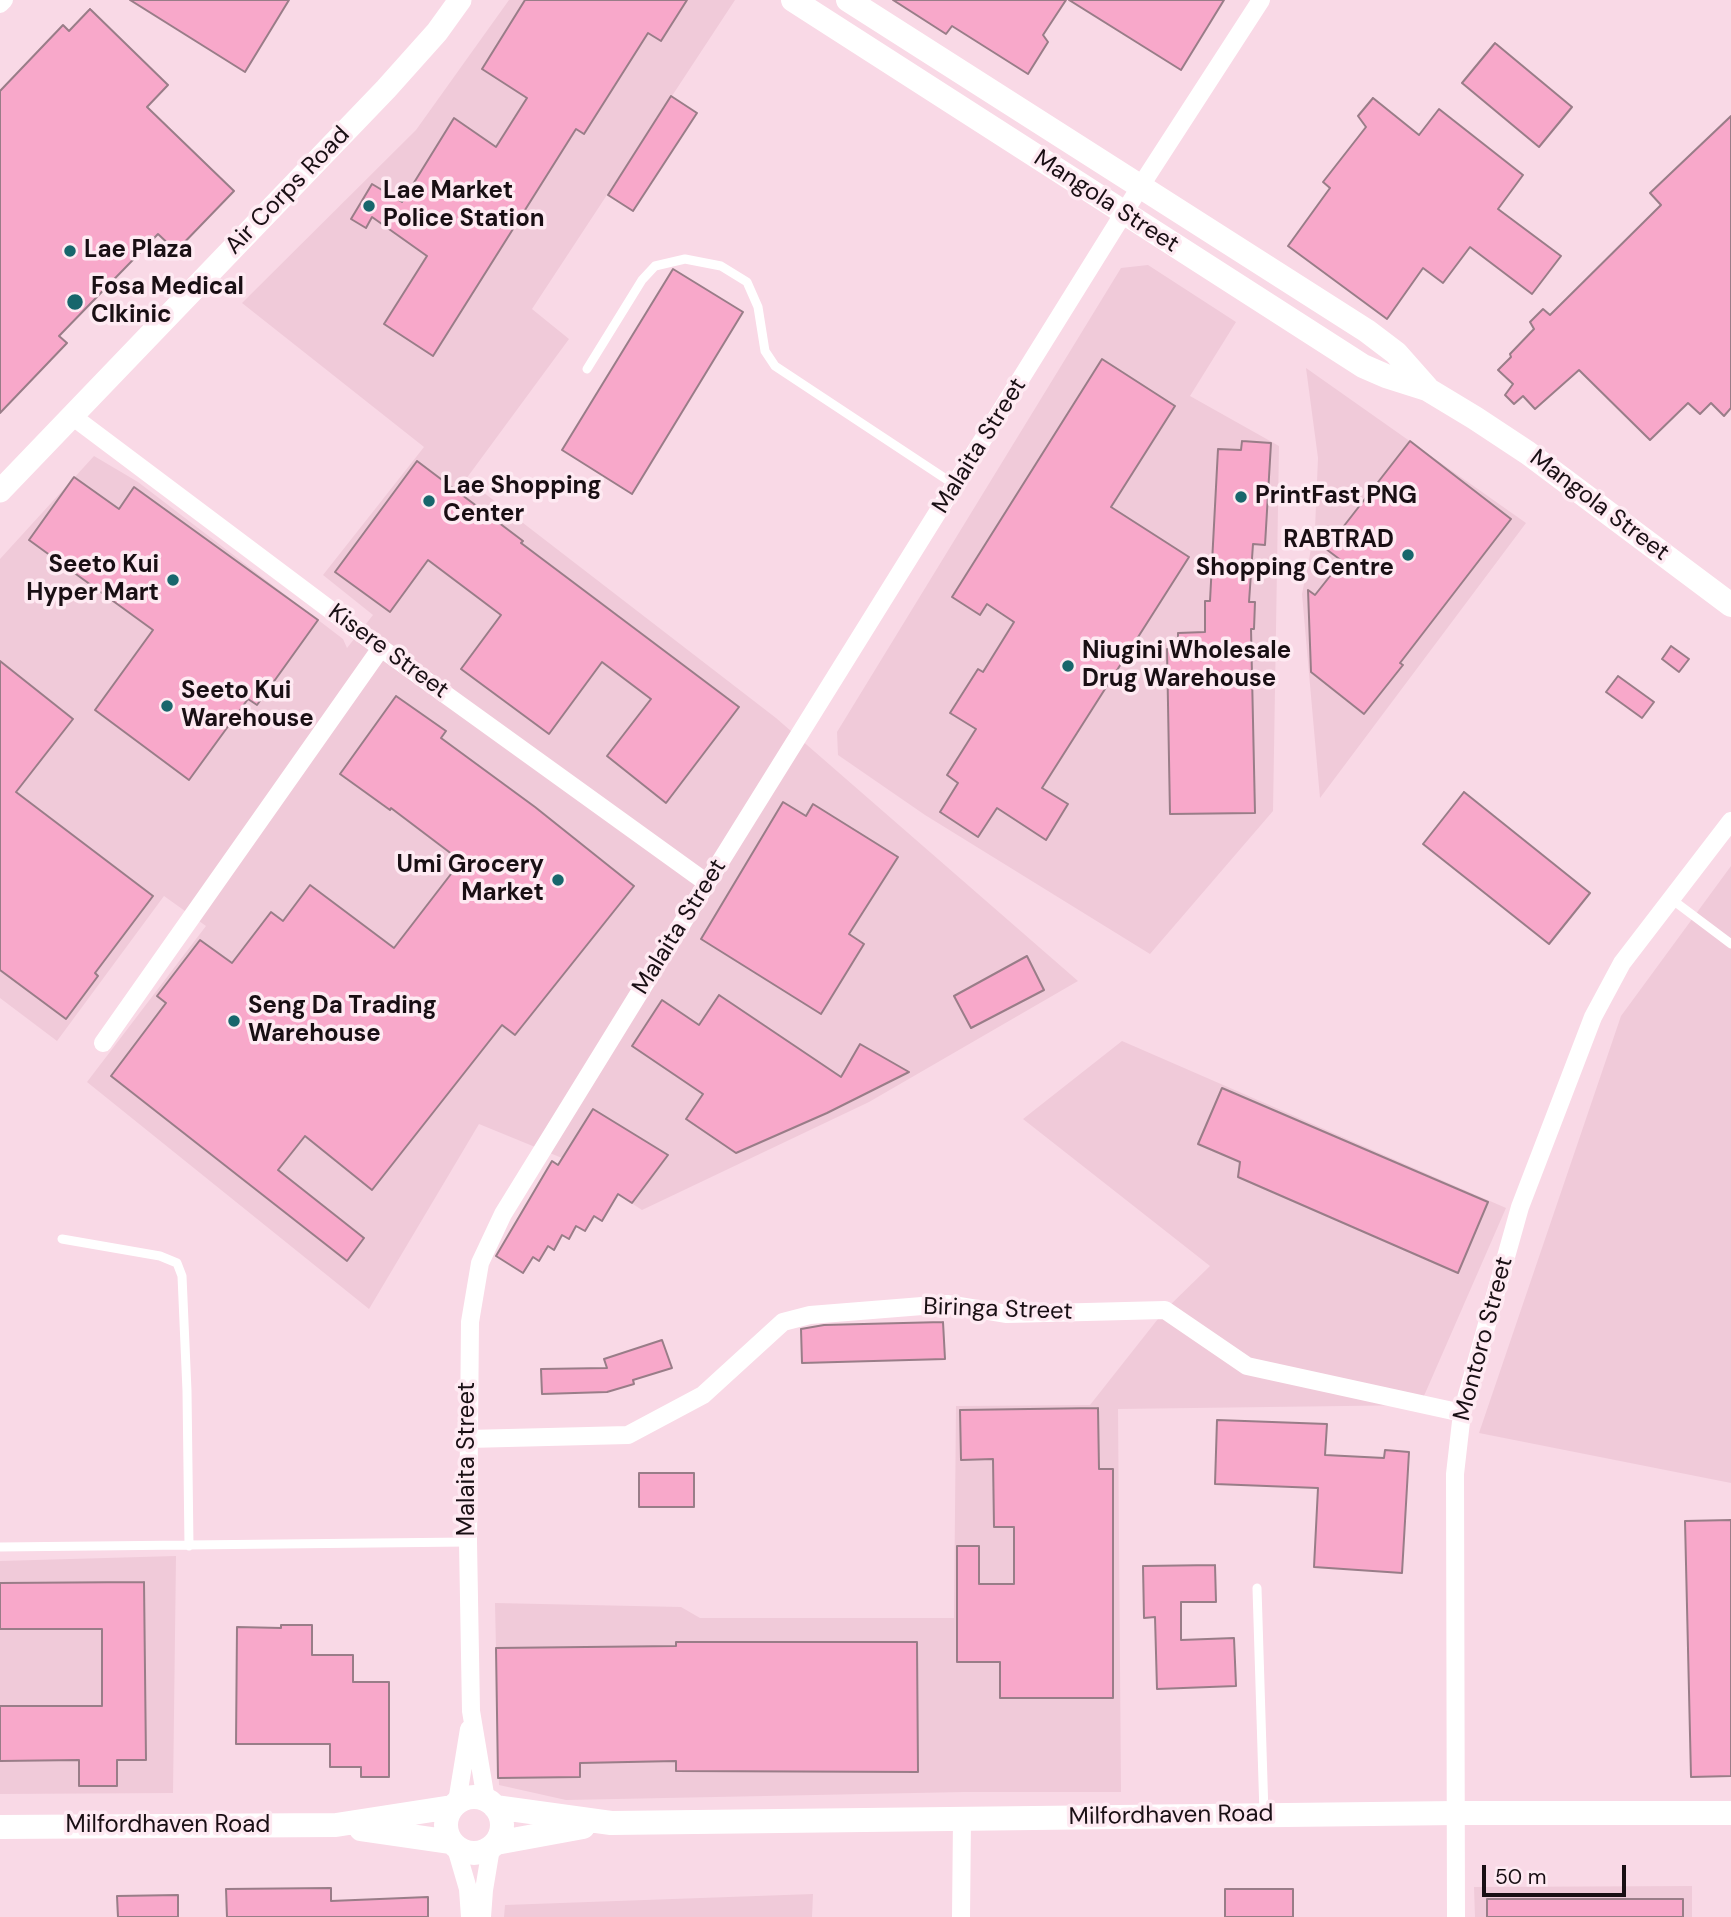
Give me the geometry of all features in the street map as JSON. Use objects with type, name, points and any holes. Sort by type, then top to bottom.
[{"type":"main road","name":"Mangola Street","points":[[793,0],[1363,366],[1427,389],[1528,453],[1731,606]]},
{"type":"main road","name":"Mangola Street","points":[[848,0],[1367,331],[1396,353],[1427,389]]},
{"type":"main road","points":[[476,1797],[491,1803],[500,1814],[502,1829],[493,1846],[477,1854],[463,1851],[454,1845],[446,1824],[455,1805],[476,1797]]},
{"type":"main road","name":"Milfordhaven Road","points":[[491,1803],[611,1822]]},
{"type":"main road","name":"Milfordhaven Road","points":[[0,1827],[336,1825],[455,1805]]},
{"type":"main road","name":"Milfordhaven Road","points":[[493,1846],[523,1836],[611,1822],[1456,1813],[1731,1813]]},
{"type":"main road","name":"Milfordhaven Road","points":[[336,1825],[454,1845]]},
{"type":"street","points":[[0,4],[4,0]]},
{"type":"street","name":"Air Corps Road","points":[[400,72],[440,0]]},
{"type":"street","name":"Air Corps Road","points":[[0,491],[400,72],[437,32],[460,0]]},
{"type":"street","points":[[1140,187],[1261,0]]},
{"type":"street","name":"Malaita Street","points":[[455,1805],[471,1711],[467,1439],[470,1322],[480,1263],[503,1214],[1140,187]]},
{"type":"street","name":"Kisere Street","points":[[72,416],[381,648],[707,883]]},
{"type":"street","points":[[103,1043],[381,648]]},
{"type":"street","name":"Montoro Street","points":[[1456,1917],[1455,1474],[1462,1413],[1520,1208],[1592,1017],[1622,963],[1731,821]]},
{"type":"street","name":"Biringa Street","points":[[467,1439],[628,1435],[703,1395],[783,1322],[810,1315],[947,1304],[1007,1314],[1166,1310],[1247,1366],[1462,1413]]},
{"type":"street","name":"Malaita Street","points":[[471,1711],[491,1803]]},
{"type":"street","points":[[961,1917],[962,1819]]},
{"type":"street","points":[[454,1845],[468,1889],[470,1917]]},
{"type":"street","points":[[482,1917],[484,1890],[493,1846]]},
{"type":"lane","points":[[587,369],[642,280],[656,266],[685,259],[722,266],[747,282],[758,307],[765,351],[775,366],[955,485]]},
{"type":"lane","points":[[1670,898],[1731,944]]},
{"type":"lane","points":[[62,1239],[160,1256],[177,1263],[182,1276],[187,1391],[189,1546]]},
{"type":"lane","points":[[0,1547],[468,1542]]},
{"type":"lane","points":[[1257,1588],[1264,1815]]},
{"type":"shaded area","points":[[509,0],[735,0],[532,309],[569,339],[466,479],[776,718],[1078,981],[869,1102],[642,1210],[562,1158],[479,1124],[369,1309],[87,1082],[206,926],[164,896],[57,1041],[0,998],[0,559],[94,456],[138,482],[343,639],[347,648],[373,615],[323,575],[424,447],[242,303],[416,130]]},
{"type":"shaded area","points":[[1148,265],[1236,322],[1190,396],[1279,446],[1273,811],[1150,954],[925,815],[838,755],[837,732],[1121,268]]},
{"type":"shaded area","points":[[1306,368],[1526,523],[1320,798],[1302,594],[1315,529],[1318,458]]},
{"type":"shaded area","points":[[1731,866],[1731,1483],[1479,1433],[1621,1016]]},
{"type":"shaded area","points":[[1122,1041],[1506,1208],[1420,1405],[1118,1409],[1121,1792],[964,1792],[566,1800],[499,1785],[495,1603],[681,1607],[700,1618],[954,1618],[956,1406],[1090,1405],[1165,1310],[1210,1266],[1023,1119]]},
{"type":"shaded area","points":[[176,1556],[173,1793],[0,1794],[0,1561]]},
{"type":"shaded area","points":[[1692,1886],[1692,1917],[1475,1917],[1474,1887]]},
{"type":"shaded area","points":[[813,1894],[812,1917],[504,1917],[505,1905]]},
{"type":"building","points":[[130,0],[289,0],[245,72]]},
{"type":"building","points":[[525,0],[687,0],[661,41],[648,33],[584,134],[576,129],[433,356],[384,324],[427,256],[372,217],[366,228],[351,219],[372,184],[402,202],[454,118],[496,147],[527,98],[482,69]]},
{"type":"building","points":[[893,0],[1066,0],[1043,35],[1048,42],[1028,74],[952,26],[946,34]]},
{"type":"building","points":[[1069,0],[1224,0],[1181,70]]},
{"type":"building","points":[[90,9],[168,85],[147,107],[234,191],[176,251],[158,234],[59,336],[67,343],[0,413],[0,91],[63,25],[69,31]]},
{"type":"building","points":[[1495,43],[1572,107],[1539,147],[1462,83]]},
{"type":"building","points":[[671,96],[697,113],[633,211],[608,195]]},
{"type":"building","points":[[1373,98],[1419,135],[1439,109],[1523,175],[1498,209],[1561,256],[1532,294],[1470,247],[1443,283],[1423,268],[1387,319],[1288,246],[1330,188],[1323,182],[1366,127],[1358,116]]},
{"type":"building","points":[[1731,116],[1731,408],[1724,416],[1711,403],[1700,414],[1688,403],[1650,440],[1579,370],[1535,409],[1523,396],[1514,404],[1505,395],[1513,384],[1498,370],[1534,329],[1530,322],[1543,309],[1550,315],[1661,205],[1650,193]]},
{"type":"building","points":[[673,269],[743,312],[632,494],[562,450]]},
{"type":"building","points":[[1102,359],[1175,406],[1111,507],[1189,557],[1042,788],[1068,804],[1046,840],[997,808],[978,837],[940,812],[958,783],[947,775],[976,729],[950,713],[978,669],[983,672],[1014,622],[987,604],[980,615],[952,597]]},
{"type":"building","points":[[1242,441],[1271,443],[1265,545],[1253,544],[1249,602],[1255,602],[1254,629],[1251,629],[1255,813],[1170,814],[1167,649],[1178,649],[1178,633],[1205,632],[1205,601],[1210,601],[1218,449],[1241,450]]},
{"type":"building","name":"RABTRAD Shopping Centre","points":[[1410,441],[1511,519],[1364,714],[1311,672],[1308,590],[1315,595],[1342,561],[1326,549]]},
{"type":"building","points":[[417,461],[739,707],[666,803],[607,756],[651,699],[602,662],[549,734],[461,669],[501,615],[428,560],[390,612],[335,572]]},
{"type":"building","name":"Seeto Kui Hyper Mart","points":[[74,477],[119,509],[134,487],[318,620],[257,705],[248,699],[189,780],[95,710],[153,630],[29,540]]},
{"type":"building","points":[[1671,646],[1689,659],[1679,672],[1662,659]]},
{"type":"building","points":[[0,661],[73,719],[16,792],[153,896],[95,973],[98,976],[66,1019],[0,970]]},
{"type":"building","points":[[1618,676],[1654,702],[1642,718],[1606,692]]},
{"type":"building","points":[[396,696],[446,731],[441,738],[535,807],[634,886],[515,1035],[502,1025],[372,1190],[305,1136],[278,1170],[364,1238],[347,1261],[111,1076],[166,1003],[157,996],[200,940],[232,963],[271,912],[283,921],[310,885],[394,948],[461,861],[391,808],[390,810],[340,774]]},
{"type":"building","points":[[1464,792],[1590,893],[1549,944],[1423,844]]},
{"type":"building","points":[[783,802],[806,816],[813,804],[898,857],[849,934],[864,944],[821,1014],[701,939]]},
{"type":"building","points":[[1027,956],[1044,990],[971,1028],[954,996]]},
{"type":"building","points":[[719,995],[841,1077],[860,1044],[909,1072],[827,1113],[736,1153],[686,1119],[703,1094],[632,1046],[662,1000],[699,1025]]},
{"type":"building","points":[[1222,1088],[1488,1202],[1458,1273],[1238,1177],[1240,1162],[1198,1144]]},
{"type":"building","points":[[593,1109],[668,1155],[632,1203],[618,1194],[602,1221],[594,1216],[585,1231],[576,1226],[569,1239],[562,1235],[554,1250],[548,1246],[539,1261],[533,1257],[523,1273],[496,1256],[552,1161],[558,1165]]},
{"type":"building","points":[[943,1322],[945,1359],[802,1363],[801,1329],[824,1325]]},
{"type":"building","points":[[662,1340],[672,1368],[633,1380],[634,1384],[607,1392],[542,1394],[541,1369],[607,1368],[604,1359]]},
{"type":"building","points":[[1098,1408],[1099,1469],[1113,1469],[1113,1698],[1000,1698],[1000,1662],[957,1662],[957,1546],[979,1546],[979,1584],[1014,1584],[1014,1527],[994,1527],[993,1459],[961,1460],[960,1410]]},
{"type":"building","points":[[1217,1420],[1327,1424],[1325,1455],[1384,1458],[1385,1450],[1409,1452],[1402,1573],[1314,1567],[1318,1488],[1215,1484]]},
{"type":"building","points":[[639,1473],[694,1473],[694,1507],[639,1507]]},
{"type":"building","points":[[1731,1520],[1731,1776],[1691,1777],[1685,1521]]},
{"type":"building","points":[[1215,1565],[1216,1602],[1181,1602],[1181,1640],[1234,1638],[1236,1686],[1157,1689],[1155,1617],[1144,1618],[1143,1566]]},
{"type":"building","points":[[144,1582],[146,1760],[117,1760],[117,1786],[79,1786],[79,1760],[0,1761],[0,1706],[102,1706],[102,1629],[0,1629],[0,1583]]},
{"type":"building","points":[[281,1625],[312,1625],[312,1655],[353,1655],[353,1682],[389,1682],[389,1777],[361,1777],[361,1767],[330,1767],[330,1744],[236,1744],[237,1627],[281,1628]]},
{"type":"building","points":[[676,1642],[917,1642],[918,1772],[676,1771],[676,1761],[580,1763],[580,1777],[498,1778],[496,1648],[676,1646]]},
{"type":"building","points":[[331,1888],[331,1901],[428,1897],[428,1917],[227,1917],[226,1889]]},
{"type":"building","points":[[1225,1889],[1293,1889],[1293,1917],[1225,1917]]},
{"type":"building","points":[[178,1895],[178,1917],[118,1917],[117,1896]]},
{"type":"building","points":[[1487,1899],[1683,1899],[1683,1917],[1487,1917]]},
{"type":"place","name":"Lae Market Police Station","points":[[369,206]]},
{"type":"place","name":"Lae Plaza","points":[[70,251]]},
{"type":"place","name":"Fosa Medical Clkinic","points":[[75,302]]},
{"type":"place","name":"PrintFast PNG","points":[[1241,497]]},
{"type":"place","name":"Lae Shopping Center","points":[[429,501]]},
{"type":"place","name":"RABTRAD Shopping Centre","points":[[1408,555]]},
{"type":"place","name":"Seeto Kui Hyper Mart","points":[[173,580]]},
{"type":"place","name":"Niugini Wholesale Drug Warehouse","points":[[1068,666]]},
{"type":"place","name":"Seeto Kui Warehouse","points":[[167,706]]},
{"type":"place","name":"Umi Grocery Market","points":[[558,880]]},
{"type":"place","name":"Seng Da Trading Warehouse","points":[[234,1021]]}]
